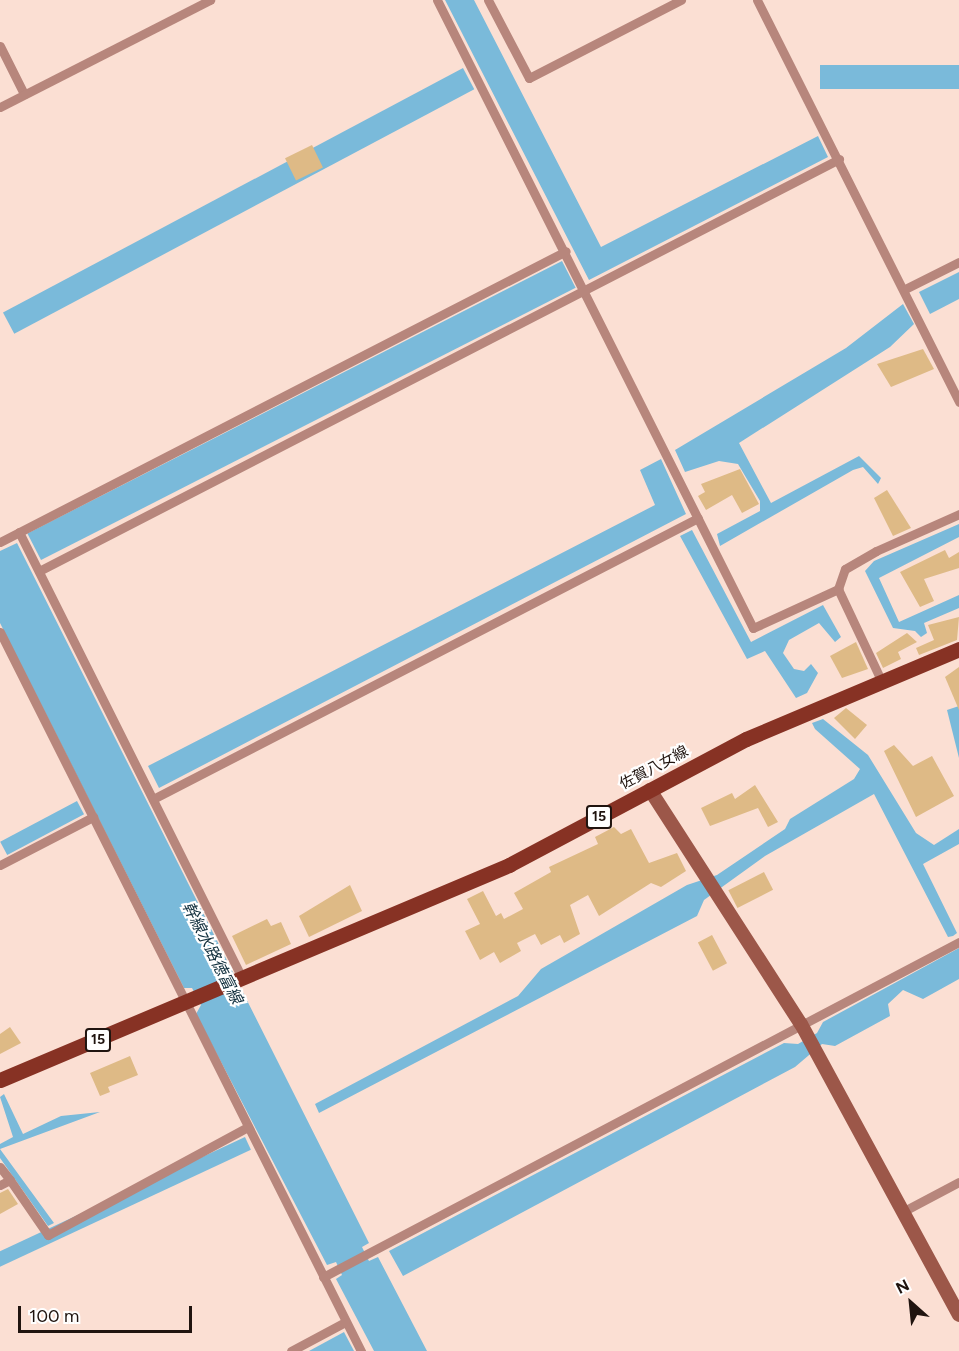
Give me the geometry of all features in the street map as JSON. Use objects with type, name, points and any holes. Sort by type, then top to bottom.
[{"type":"main road","name":"佐賀八女線","points":[[240,981],[509,866],[746,739],[881,680],[959,649]]},
{"type":"main road","name":"15","points":[[1,1076],[240,981]]},
{"type":"street","points":[[0,107],[210,0]]},
{"type":"street","points":[[436,0],[579,276],[753,628],[838,589]]},
{"type":"street","points":[[488,0],[529,78],[681,0]]},
{"type":"street","points":[[758,0],[907,288],[959,402]]},
{"type":"street","points":[[0,46],[24,94]]},
{"type":"street","points":[[39,571],[840,159]]},
{"type":"street","points":[[0,542],[566,251]]},
{"type":"street","points":[[907,288],[959,261]]},
{"type":"street","points":[[881,680],[838,589],[845,568],[959,514]]},
{"type":"street","points":[[153,799],[698,518]]},
{"type":"street","points":[[19,532],[153,799],[240,981]]},
{"type":"street","points":[[0,632],[93,817],[192,1002],[248,1127],[327,1274],[345,1322],[361,1351]]},
{"type":"street","points":[[650,789],[817,1052],[959,1315]]},
{"type":"street","points":[[0,865],[93,817]]},
{"type":"street","points":[[327,1274],[803,1029],[959,942]]},
{"type":"street","points":[[0,1167],[48,1234],[248,1127]]},
{"type":"street","points":[[0,1185],[10,1180]]},
{"type":"street","points":[[904,1211],[959,1182]]},
{"type":"street","points":[[291,1351],[345,1322]]},
{"type":"water","points":[[445,0],[474,0],[601,247],[818,136],[828,157],[589,280]]},
{"type":"water","points":[[820,65],[959,65],[959,89],[820,89]]},
{"type":"water","points":[[463,68],[474,89],[14,334],[3,313]]},
{"type":"water","points":[[562,261],[576,288],[41,560],[27,533]]},
{"type":"water","points":[[959,272],[959,299],[930,314],[919,292]]},
{"type":"water","points":[[903,304],[914,324],[890,347],[739,443],[771,503],[859,456],[881,478],[878,484],[863,467],[853,470],[720,546],[717,534],[760,511],[760,501],[738,464],[719,461],[685,472],[675,450],[846,348]]},
{"type":"water","points":[[661,459],[686,514],[159,788],[148,766],[655,505],[640,470]]},
{"type":"water","points":[[959,524],[959,537],[879,578],[899,622],[959,595],[959,608],[924,623],[927,633],[921,637],[915,631],[893,628],[865,571],[874,561]]},
{"type":"water","points":[[692,530],[751,642],[823,605],[841,637],[835,642],[819,623],[789,640],[783,653],[794,669],[804,671],[811,664],[818,673],[807,693],[796,698],[765,651],[747,659],[680,536]]},
{"type":"water","name":"幹線水路徳富線","points":[[17,543],[369,1243],[362,1247],[369,1261],[378,1257],[427,1351],[374,1351],[336,1279],[342,1275],[336,1262],[327,1265],[196,1014],[201,1005],[192,988],[184,988],[0,623],[0,551]]},
{"type":"water","points":[[959,706],[959,758],[947,710]]},
{"type":"water","points":[[823,719],[868,755],[916,833],[934,845],[959,829],[959,844],[923,864],[957,933],[948,937],[874,794],[765,856],[704,900],[697,916],[319,1113],[315,1104],[518,996],[541,969],[687,885],[717,875],[785,829],[790,819],[854,779],[860,769],[815,729],[812,723]]},
{"type":"water","points":[[77,801],[84,814],[7,855],[0,842]]},
{"type":"water","points":[[959,948],[959,979],[923,999],[903,990],[888,1004],[890,1016],[835,1046],[822,1044],[795,1067],[403,1276],[389,1251],[784,1043],[798,1044],[817,1033],[823,1022]]},
{"type":"water","points":[[4,1094],[23,1134],[61,1116],[100,1112],[0,1149],[0,1144],[13,1137],[0,1097]]},
{"type":"water","points":[[245,1137],[251,1150],[0,1267],[0,1251]]},
{"type":"water","points":[[0,1149],[54,1223],[48,1226],[0,1158]]},
{"type":"water","points":[[344,1332],[354,1351],[309,1351]]},
{"type":"building","points":[[312,145],[323,167],[296,181],[285,158]]},
{"type":"building","points":[[923,349],[934,369],[891,387],[877,364]]},
{"type":"building","points":[[740,469],[759,504],[742,513],[732,495],[706,510],[698,496],[705,492],[701,484]]},
{"type":"building","points":[[887,490],[911,528],[893,536],[874,498]]},
{"type":"building","points":[[945,550],[949,558],[959,552],[959,568],[924,579],[934,601],[920,607],[900,572]]},
{"type":"building","points":[[959,617],[957,640],[919,655],[916,648],[934,640],[928,625]]},
{"type":"building","points":[[907,633],[917,642],[898,652],[901,659],[883,668],[876,653]]},
{"type":"building","points":[[856,642],[868,669],[842,678],[830,656]]},
{"type":"building","points":[[959,667],[959,710],[945,677]]},
{"type":"building","points":[[846,708],[867,725],[855,739],[834,718]]},
{"type":"building","points":[[894,745],[913,766],[932,756],[954,796],[916,817],[884,751]]},
{"type":"building","points":[[755,785],[778,822],[768,827],[758,808],[710,826],[701,808],[732,793],[735,799]]},
{"type":"building","points":[[614,827],[621,834],[631,829],[649,863],[677,853],[686,871],[661,887],[651,883],[599,916],[588,895],[570,905],[580,934],[564,943],[560,935],[541,945],[535,934],[517,943],[521,951],[500,963],[494,952],[480,960],[465,931],[480,924],[467,899],[483,891],[496,916],[501,913],[504,919],[523,909],[514,893],[551,872],[549,867],[598,844],[595,837]]},
{"type":"building","points":[[764,872],[773,890],[737,908],[728,890]]},
{"type":"building","points":[[350,885],[362,911],[309,937],[299,916]]},
{"type":"building","points":[[267,919],[271,926],[281,922],[291,944],[246,965],[232,936]]},
{"type":"building","points":[[712,935],[727,963],[713,971],[698,943]]},
{"type":"building","points":[[10,1027],[21,1043],[0,1054],[0,1034]]},
{"type":"building","points":[[130,1056],[138,1075],[108,1087],[110,1092],[100,1096],[90,1073]]},
{"type":"building","points":[[8,1189],[18,1204],[0,1214],[0,1193]]}]
